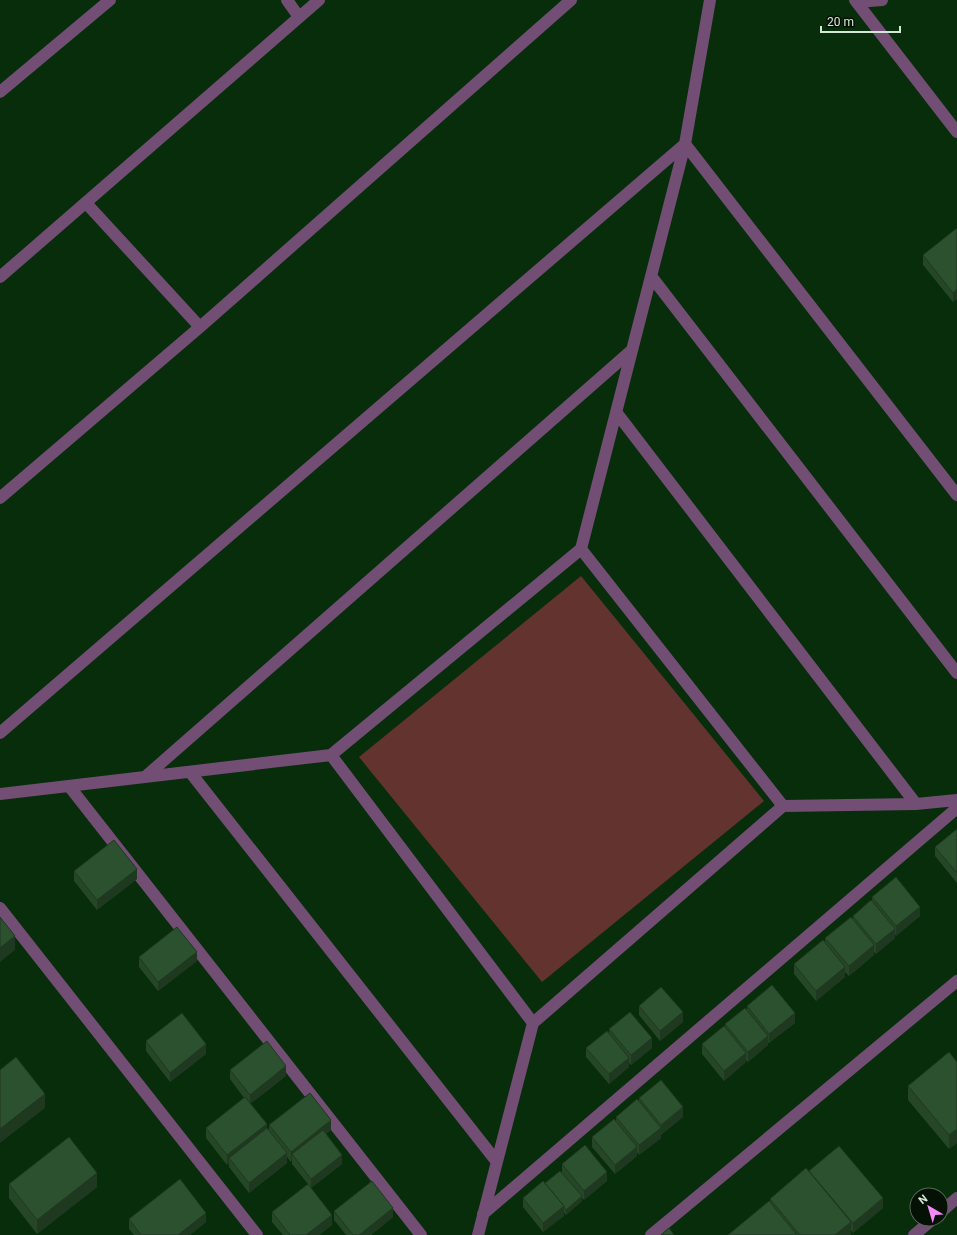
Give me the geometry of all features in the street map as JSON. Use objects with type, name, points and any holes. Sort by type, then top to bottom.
[{"type":"street","points":[[0,92],[110,0]]},
{"type":"street","points":[[287,0],[299,17]]},
{"type":"street","points":[[0,277],[319,0]]},
{"type":"street","points":[[0,498],[200,327],[571,0]]},
{"type":"street","points":[[0,794],[331,755],[581,549],[684,144],[710,0]]},
{"type":"street","points":[[856,1],[882,0]]},
{"type":"street","points":[[856,1],[957,132]]},
{"type":"street","points":[[684,144],[957,495]]},
{"type":"street","points":[[0,732],[684,144]]},
{"type":"street","points":[[86,203],[200,327]]},
{"type":"street","points":[[651,276],[957,673]]},
{"type":"street","points":[[145,777],[632,350]]},
{"type":"street","points":[[616,412],[916,804]]},
{"type":"street","points":[[581,549],[783,806]]},
{"type":"street","points":[[331,755],[533,1023]]},
{"type":"street","points":[[190,772],[497,1162]]},
{"type":"street","points":[[69,786],[421,1235]]},
{"type":"street","points":[[478,1235],[533,1023],[783,806],[916,804],[957,800]]},
{"type":"street","points":[[483,1214],[957,808]]},
{"type":"street","points":[[0,908],[256,1235]]},
{"type":"street","points":[[651,1235],[957,981]]},
{"type":"street","points":[[949,1205],[957,1198]]},
{"type":"street","points":[[914,1235],[923,1227]]},
{"type":"shaded area","points":[[581,576],[764,801],[542,982],[359,757]]},
{"type":"building","points":[[957,228],[957,289],[953,293],[923,255]]},
{"type":"building","points":[[957,829],[957,873],[935,847]]},
{"type":"building","points":[[114,840],[137,869],[97,900],[74,871]]},
{"type":"building","points":[[896,877],[920,907],[896,926],[872,897]]},
{"type":"building","points":[[871,900],[895,929],[876,944],[853,916]]},
{"type":"building","points":[[0,917],[15,936],[0,948]]},
{"type":"building","points":[[851,917],[874,945],[849,966],[825,938]]},
{"type":"building","points":[[177,927],[197,952],[158,982],[139,957]]},
{"type":"building","points":[[823,940],[845,967],[816,991],[794,964]]},
{"type":"building","points":[[772,985],[795,1013],[769,1034],[747,1006]]},
{"type":"building","points":[[661,987],[683,1012],[660,1031],[639,1006]]},
{"type":"building","points":[[745,1008],[768,1036],[748,1052],[725,1024]]},
{"type":"building","points":[[630,1012],[652,1038],[631,1055],[609,1029]]},
{"type":"building","points":[[182,1013],[206,1044],[170,1073],[146,1041]]},
{"type":"building","points":[[724,1026],[746,1053],[724,1071],[702,1044]]},
{"type":"building","points":[[607,1031],[629,1058],[609,1074],[586,1048]]},
{"type":"building","points":[[267,1041],[286,1066],[250,1095],[230,1070]]},
{"type":"building","points":[[949,1052],[957,1062],[957,1129],[949,1135],[908,1086]]},
{"type":"building","points":[[16,1057],[45,1094],[0,1129],[0,1070]]},
{"type":"building","points":[[661,1080],[683,1107],[661,1125],[639,1098]]},
{"type":"building","points":[[310,1093],[331,1120],[291,1152],[269,1125]]},
{"type":"building","points":[[245,1097],[267,1124],[227,1155],[206,1128]]},
{"type":"building","points":[[637,1099],[661,1128],[639,1145],[616,1117]]},
{"type":"building","points":[[614,1119],[637,1147],[615,1165],[592,1137]]},
{"type":"building","points":[[267,1128],[287,1153],[249,1183],[229,1158]]},
{"type":"building","points":[[323,1130],[342,1155],[311,1179],[292,1154]]},
{"type":"building","points":[[69,1137],[97,1173],[37,1220],[9,1184]]},
{"type":"building","points":[[585,1145],[607,1172],[584,1191],[562,1164]]},
{"type":"building","points":[[839,1146],[883,1198],[853,1223],[809,1171]]},
{"type":"building","points":[[806,1168],[851,1222],[835,1235],[800,1235],[770,1199]]},
{"type":"building","points":[[560,1171],[582,1196],[566,1210],[545,1183]]},
{"type":"building","points":[[180,1179],[206,1213],[178,1235],[141,1235],[129,1219]]},
{"type":"building","points":[[372,1181],[393,1208],[359,1235],[353,1235],[334,1211]]},
{"type":"building","points":[[543,1181],[564,1206],[543,1223],[523,1198]]},
{"type":"building","points":[[308,1184],[332,1215],[306,1235],[290,1235],[272,1212]]},
{"type":"building","points":[[769,1201],[797,1235],[728,1235]]},
{"type":"building","points":[[669,1228],[674,1235],[661,1235]]}]
